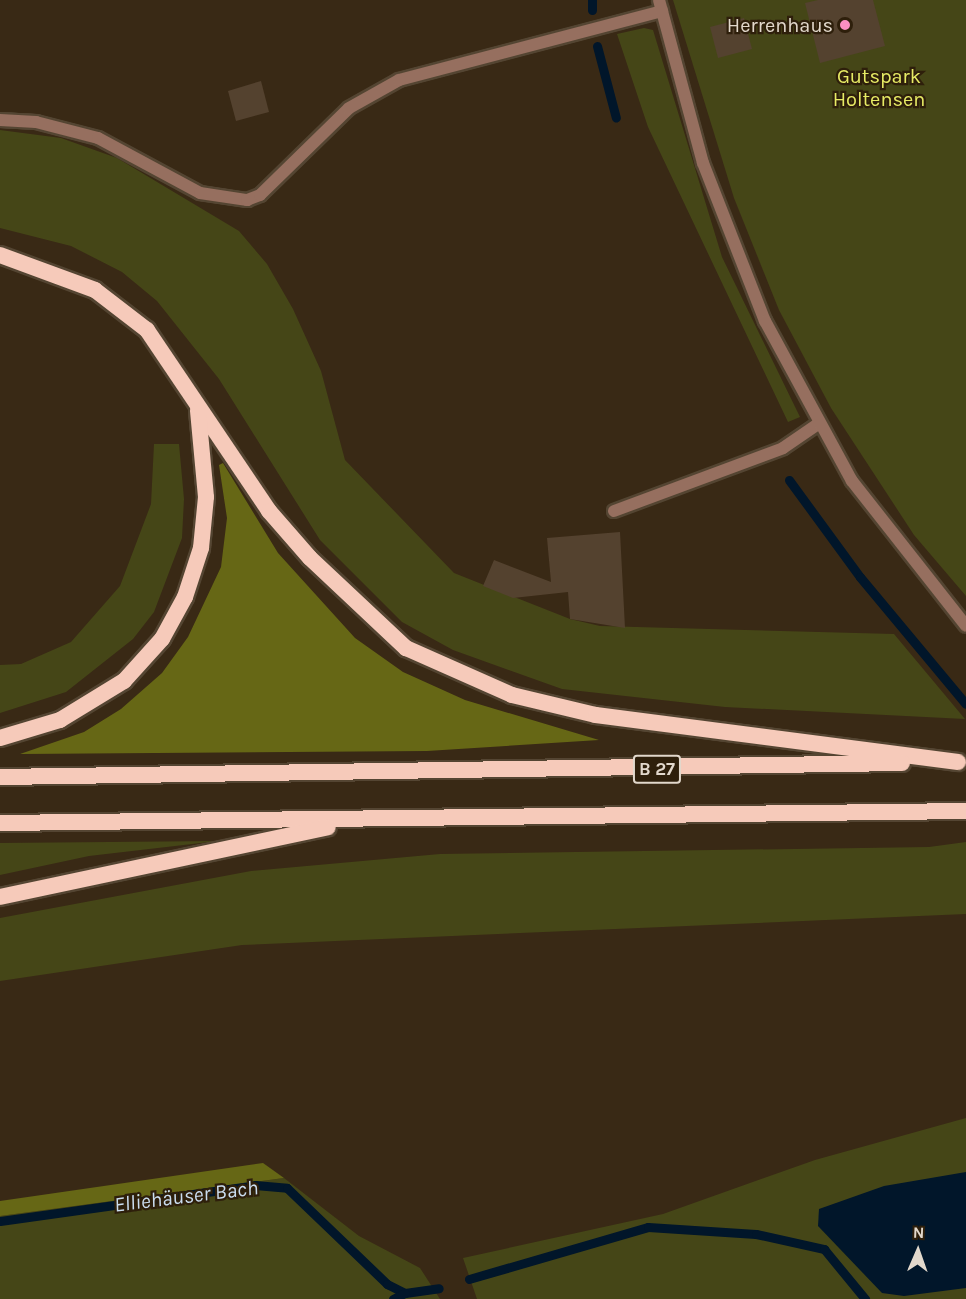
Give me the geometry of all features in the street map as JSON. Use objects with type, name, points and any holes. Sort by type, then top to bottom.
[{"type":"highway","points":[[0,255],[61,273],[123,309],[170,359],[198,409],[310,558],[406,648],[512,695],[596,715],[962,762]]},
{"type":"highway","points":[[0,738],[60,720],[124,681],[162,639],[185,597],[201,548],[206,497],[198,409]]},
{"type":"highway","name":"B 27","points":[[0,777],[962,762]]},
{"type":"highway","points":[[0,823],[966,811]]},
{"type":"highway","points":[[0,897],[366,819]]},
{"type":"street","points":[[0,120],[36,122],[98,138],[200,193],[247,200],[260,195],[348,108],[399,80],[660,6],[703,163],[730,237],[765,321],[818,424],[886,528],[966,626]]},
{"type":"street","points":[[614,511],[783,448],[818,424]]},
{"type":"green space","name":"Gutspark Holtensen","points":[[673,0],[966,0],[966,596],[914,535],[831,408],[779,310],[734,198]]},
{"type":"green space","points":[[644,28],[653,30],[722,257],[800,417],[788,422],[648,127],[617,34]]},
{"type":"green space","points":[[0,130],[61,138],[117,158],[239,231],[267,264],[293,309],[321,371],[345,460],[454,573],[570,619],[600,626],[894,634],[965,719],[725,707],[562,689],[453,650],[402,622],[320,540],[219,379],[157,301],[122,272],[71,246],[0,228]]},
{"type":"green space","points":[[154,444],[179,444],[184,499],[182,538],[154,612],[133,639],[66,692],[0,713],[0,665],[21,664],[71,642],[120,586],[151,504]]},
{"type":"green space","points":[[218,841],[89,856],[0,875],[0,843]]},
{"type":"green space","points":[[966,842],[966,914],[242,945],[0,981],[0,918],[251,871],[440,854],[929,847]]},
{"type":"green space","points":[[966,1118],[966,1299],[477,1299],[463,1258],[663,1214],[815,1160]]},
{"type":"green space","points":[[284,1178],[359,1236],[420,1268],[440,1299],[0,1299],[0,1216]]},
{"type":"shaded area","points":[[223,463],[278,553],[355,638],[403,672],[465,700],[599,740],[427,751],[20,754],[84,732],[121,709],[162,673],[188,637],[221,567],[227,518],[219,465]]},
{"type":"shaded area","points":[[263,1163],[284,1178],[0,1216],[0,1201]]},
{"type":"water","points":[[966,1172],[966,1288],[904,1296],[882,1293],[818,1226],[819,1209],[884,1186]]},
{"type":"building","name":"Herrenhaus","points":[[818,0],[873,0],[885,46],[820,63],[805,3]]},
{"type":"building","points":[[744,18],[752,49],[718,58],[710,27]]},
{"type":"building","points":[[261,81],[269,112],[236,121],[228,91]]},
{"type":"building","points":[[620,532],[625,628],[570,619],[568,592],[513,598],[483,586],[494,560],[551,582],[547,538]]},
{"type":"waterway","points":[[592,0],[592,10]]},
{"type":"waterway","points":[[597,46],[616,118]]},
{"type":"waterway","points":[[789,480],[860,577],[966,704]]},
{"type":"waterway","name":"Elliehäuser Bach","points":[[0,1221],[255,1185],[287,1188],[387,1284],[405,1293],[439,1288]]},
{"type":"waterway","name":"Elliehäuser Bach","points":[[469,1279],[648,1227],[756,1234],[824,1249],[865,1299]]},
{"type":"waterway","points":[[393,1299],[405,1293]]},
{"type":"place","name":"Herrenhaus","points":[[845,25]]}]
